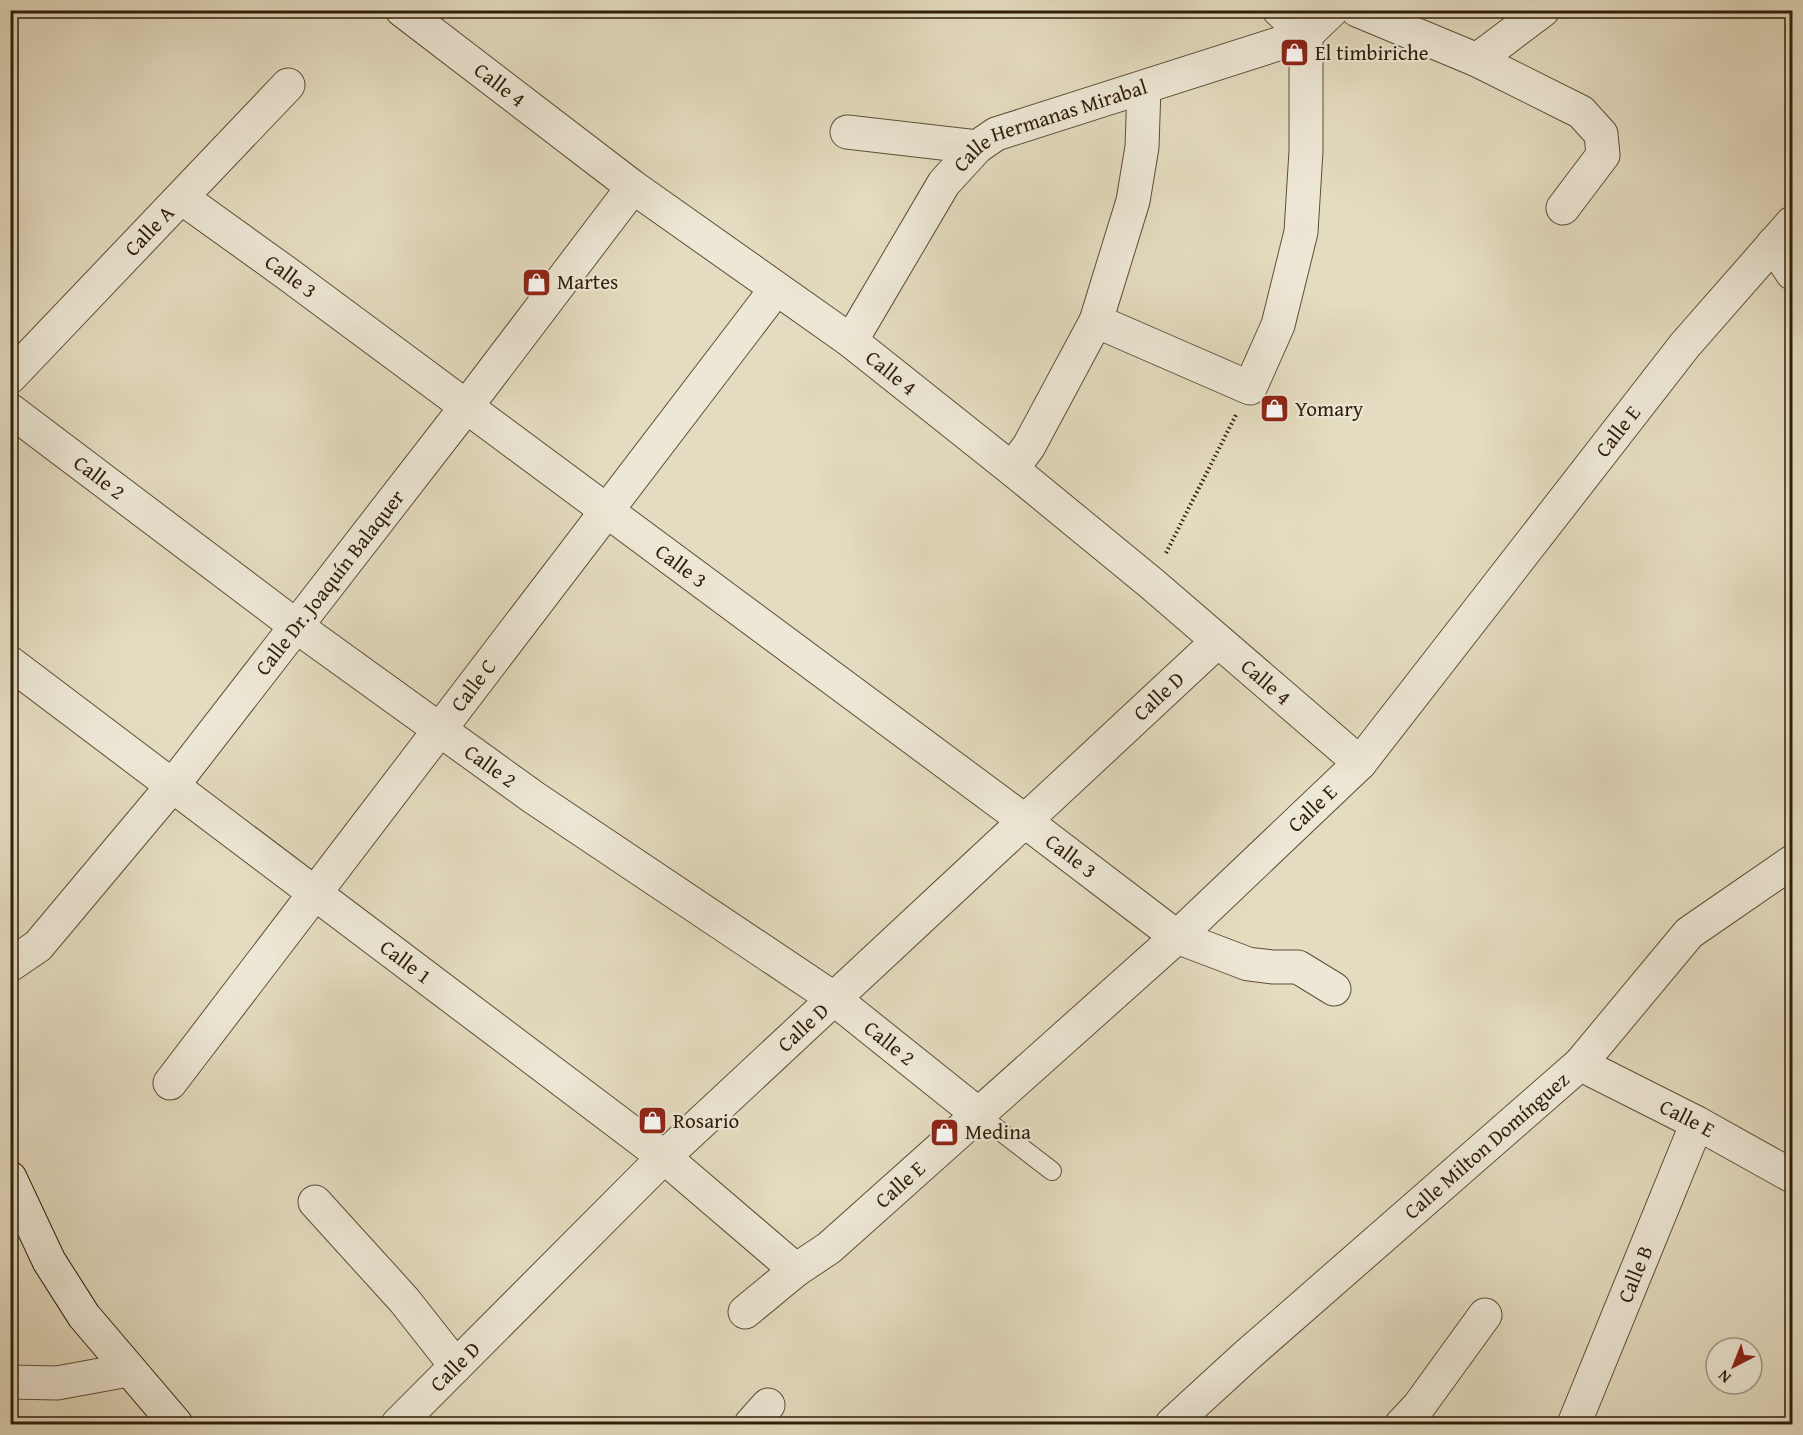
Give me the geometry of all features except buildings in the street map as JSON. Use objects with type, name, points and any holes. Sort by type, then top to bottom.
[{"type":"street","name":"Calle 4","points":[[402,10],[633,187],[850,341],[1151,583],[1360,763]]},
{"type":"street","points":[[1096,321],[1250,388],[1278,325],[1301,232],[1306,151],[1306,35],[1279,10]]},
{"type":"street","name":"Calle Hermanas Mirabal","points":[[850,341],[944,183],[977,147],[996,134],[1306,35],[1332,10]]},
{"type":"street","points":[[1357,10],[1477,60],[1581,112],[1601,134],[1603,155],[1563,208]]},
{"type":"street","points":[[1477,60],[1543,10]]},
{"type":"street","name":"Calle A","points":[[10,377],[288,85]]},
{"type":"street","points":[[1012,469],[1029,446],[1096,321],[1133,201],[1142,147],[1144,87]]},
{"type":"street","points":[[847,132],[977,147]]},
{"type":"street","name":"Calle Dr. Joaquín Balaquer","points":[[10,965],[38,946],[173,785],[633,187]]},
{"type":"street","name":"Calle 3","points":[[182,198],[1025,821],[1178,937],[1248,964],[1298,967],[1334,989]]},
{"type":"street","points":[[1783,234],[1792,273]]},
{"type":"street","name":"Calle E","points":[[745,1312],[796,1270],[829,1248],[1178,937],[1360,763],[1685,345],[1783,234]]},
{"type":"street","name":"Calle C","points":[[170,1083],[776,289]]},
{"type":"street","name":"Calle 2","points":[[10,410],[296,626],[439,730],[533,797],[833,999],[978,1114]]},
{"type":"street","name":"Calle D","points":[[398,1425],[664,1157],[1218,641]]},
{"type":"street","name":"Calle 1","points":[[10,663],[664,1157],[796,1270]]},
{"type":"street","name":"Calle Milton Domínguez","points":[[1172,1425],[1245,1357],[1580,1064],[1689,933],[1792,862]]},
{"type":"street","name":"Calle E","points":[[1580,1064],[1696,1123],[1792,1176]]},
{"type":"street","name":"Calle B","points":[[1574,1425],[1696,1123]]},
{"type":"street","points":[[10,1178],[49,1261],[84,1316],[176,1425]]},
{"type":"street","points":[[315,1202],[404,1300],[456,1366]]},
{"type":"street","points":[[1402,1425],[1419,1406],[1485,1315]]},
{"type":"street","points":[[10,1382],[57,1383],[128,1370]]},
{"type":"lane","points":[[978,1114],[1052,1171]]},
{"type":"path","points":[[1151,583],[1250,388]]},
{"type":"place","name":"El timbiriche","points":[[1294,53]]},
{"type":"place","name":"Martes","points":[[536,282]]},
{"type":"place","name":"Yomary","points":[[1274,409]]},
{"type":"place","name":"Rosario","points":[[652,1121]]},
{"type":"place","name":"Medina","points":[[944,1132]]}]
